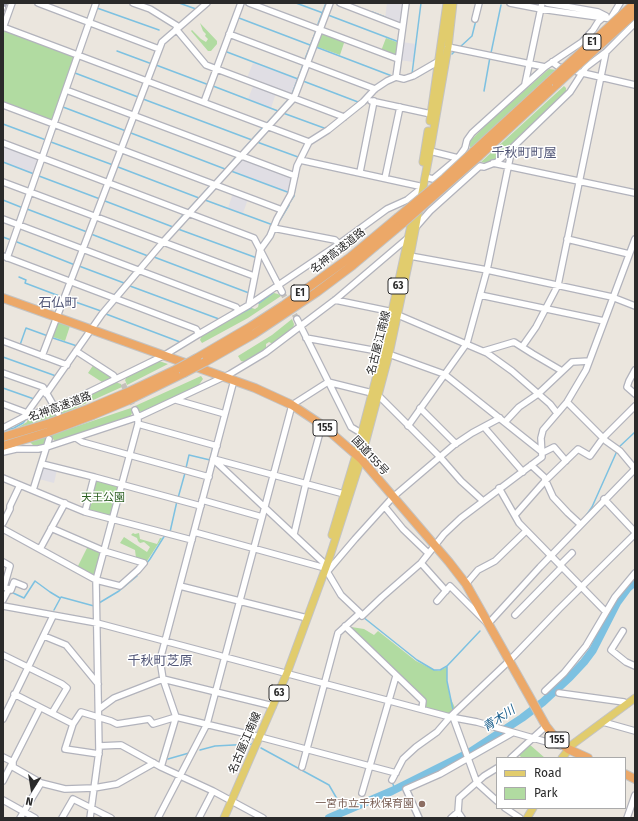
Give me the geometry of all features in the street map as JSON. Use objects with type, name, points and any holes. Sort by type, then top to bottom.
[{"type":"highway","name":"名神高速道路","points":[[553,83],[635,3]]},
{"type":"highway","name":"名神高速道路","points":[[3,446],[128,392],[177,369],[201,360],[254,334],[317,292],[353,265],[472,152],[635,13]]},
{"type":"highway","name":"国道155号","points":[[3,298],[234,380],[292,405],[322,425],[359,457],[449,562],[466,584],[546,726],[557,740],[568,749],[586,757]]},
{"type":"highway","name":"名神高速道路","points":[[3,437],[28,434],[129,400],[184,373],[201,360]]},
{"type":"highway","points":[[626,774],[635,779]]},
{"type":"main road","name":"名古屋江南線","points":[[395,314],[408,238],[419,189],[439,61],[446,3]]},
{"type":"main road","name":"名古屋江南線","points":[[224,818],[287,673],[346,509],[410,256],[448,47],[453,3]]},
{"type":"main road","name":"名古屋江南線","points":[[326,568],[326,557],[344,494],[359,457],[361,433],[375,394]]},
{"type":"main road","name":"155","points":[[563,757],[568,749],[635,698]]},
{"type":"main road","points":[[527,818],[532,809]]},
{"type":"street","points":[[12,3],[3,27],[309,142]]},
{"type":"street","points":[[38,3],[159,49]]},
{"type":"street","points":[[96,3],[19,225],[5,257],[196,329],[199,334]]},
{"type":"street","points":[[133,3],[150,9],[178,28],[206,65],[344,117]]},
{"type":"street","points":[[42,356],[58,318],[162,42],[207,3]]},
{"type":"street","points":[[204,102],[241,3]]},
{"type":"street","points":[[249,3],[398,59]]},
{"type":"street","points":[[3,428],[25,415],[67,365],[90,330],[115,298],[163,242],[294,98],[330,3]]},
{"type":"street","points":[[340,3],[402,27]]},
{"type":"street","points":[[396,77],[406,3]]},
{"type":"street","points":[[475,19],[479,3]]},
{"type":"street","points":[[510,3],[541,6],[635,23]]},
{"type":"street","points":[[548,3],[598,12],[611,18]]},
{"type":"street","points":[[611,18],[616,6],[620,3]]},
{"type":"street","points":[[525,84],[541,6]]},
{"type":"street","points":[[591,16],[596,26]]},
{"type":"street","points":[[480,166],[466,140],[545,67],[582,42],[598,22],[604,17]]},
{"type":"street","points":[[3,452],[16,449],[38,449],[47,447],[138,417],[230,374],[265,353],[335,300],[408,238],[430,211],[480,166],[484,167],[497,162],[570,92],[586,67],[606,52],[635,23]]},
{"type":"street","points":[[229,34],[375,89]]},
{"type":"street","points":[[448,47],[545,67]]},
{"type":"street","points":[[522,347],[536,327],[558,286],[606,52]]},
{"type":"street","points":[[249,305],[260,250],[270,236],[282,210],[292,194],[296,166],[309,142],[344,117],[365,100],[375,89],[387,81],[396,77],[404,79],[413,76],[439,61]]},
{"type":"street","points":[[552,62],[559,67],[635,85]]},
{"type":"street","points":[[66,90],[295,176]]},
{"type":"street","points":[[365,100],[400,106],[431,114]]},
{"type":"street","points":[[360,172],[374,101]]},
{"type":"street","points":[[3,105],[282,210]]},
{"type":"street","points":[[386,178],[400,106]]},
{"type":"street","points":[[3,143],[254,238],[282,292]]},
{"type":"street","points":[[408,426],[467,343],[487,270],[512,148]]},
{"type":"street","points":[[430,152],[458,158]]},
{"type":"street","points":[[425,177],[433,179],[458,158],[472,152]]},
{"type":"street","points":[[3,404],[25,415],[54,407],[79,397],[163,356],[240,311],[339,244],[387,208],[407,200],[419,189],[386,178],[300,160]]},
{"type":"street","points":[[493,163],[635,193]]},
{"type":"street","points":[[3,182],[254,276]]},
{"type":"street","points":[[3,219],[236,307],[240,311]]},
{"type":"street","points":[[273,228],[335,240],[339,244]]},
{"type":"street","points":[[567,239],[629,255],[635,258]]},
{"type":"street","points":[[213,459],[294,534],[326,568],[341,594],[362,616],[421,563],[444,534],[461,518],[542,457],[541,438],[543,430],[567,402],[586,370],[612,297],[635,239]]},
{"type":"street","points":[[410,256],[487,270],[612,297],[635,306]]},
{"type":"street","points":[[480,295],[604,321]]},
{"type":"street","points":[[335,300],[395,314],[484,351],[512,371],[550,404],[558,413]]},
{"type":"street","points":[[296,319],[351,427],[361,433]]},
{"type":"street","points":[[306,338],[386,353],[444,374],[542,452]]},
{"type":"street","points":[[3,342],[67,365]]},
{"type":"street","points":[[484,351],[514,342],[562,371]]},
{"type":"street","points":[[76,351],[118,378],[123,384]]},
{"type":"street","points":[[326,568],[393,497],[456,444],[472,432],[502,420],[538,394],[572,362],[590,361]]},
{"type":"street","points":[[635,370],[627,387],[635,394]]},
{"type":"street","points":[[3,373],[43,387],[58,413]]},
{"type":"street","points":[[161,767],[176,717],[163,679],[160,660],[234,380]]},
{"type":"street","points":[[158,818],[207,724],[292,405],[328,382],[375,394],[440,457],[461,481],[483,501]]},
{"type":"street","points":[[176,400],[225,414]]},
{"type":"street","points":[[437,601],[450,586],[488,624],[550,555],[635,469],[620,451],[603,438],[567,402]]},
{"type":"street","points":[[514,515],[545,481],[578,449],[590,456],[603,438],[635,406]]},
{"type":"street","points":[[420,408],[456,444]]},
{"type":"street","points":[[90,818],[99,754],[96,580],[138,424],[138,417],[135,410]]},
{"type":"street","points":[[138,424],[217,446]]},
{"type":"street","points":[[294,534],[322,425]]},
{"type":"street","points":[[484,426],[523,472]]},
{"type":"street","points":[[76,438],[82,442],[209,477]]},
{"type":"street","points":[[33,490],[49,439]]},
{"type":"street","points":[[542,452],[554,447],[566,461]]},
{"type":"street","points":[[213,459],[274,474],[344,494]]},
{"type":"street","points":[[42,464],[122,485],[262,516]]},
{"type":"street","points":[[531,465],[544,478],[553,496],[580,524]]},
{"type":"street","points":[[3,478],[85,512],[192,540]]},
{"type":"street","points":[[85,512],[94,478]]},
{"type":"street","points":[[3,523],[20,485]]},
{"type":"street","points":[[499,488],[519,523],[606,612]]},
{"type":"street","points":[[392,780],[403,760],[416,747],[437,732],[510,661],[635,533],[604,499]]},
{"type":"street","points":[[40,549],[65,503]]},
{"type":"street","points":[[385,507],[403,529],[428,553]]},
{"type":"street","points":[[3,529],[96,580],[120,586],[144,563],[104,551],[51,528]]},
{"type":"street","points":[[466,584],[478,570],[495,561],[526,531]]},
{"type":"street","points":[[194,532],[326,568]]},
{"type":"street","points":[[515,615],[572,553]]},
{"type":"street","points":[[3,562],[10,566],[4,587],[9,589]]},
{"type":"street","points":[[421,563],[446,591]]},
{"type":"street","points":[[545,691],[564,673],[586,646],[624,585],[635,573]]},
{"type":"street","points":[[3,600],[9,589],[11,590],[14,582],[24,586]]},
{"type":"street","points":[[180,586],[307,618]]},
{"type":"street","points":[[3,606],[97,623],[532,738],[556,743],[568,749]]},
{"type":"street","points":[[302,767],[338,633],[360,613]]},
{"type":"street","points":[[3,719],[53,616]]},
{"type":"street","points":[[345,626],[423,701],[422,709]]},
{"type":"street","points":[[623,631],[610,650],[626,662],[635,666]]},
{"type":"street","points":[[44,636],[66,645],[98,685]]},
{"type":"street","points":[[3,655],[62,684],[67,688],[52,713]]},
{"type":"street","points":[[362,793],[396,676]]},
{"type":"street","points":[[99,709],[114,698],[163,679],[273,706]]},
{"type":"street","points":[[559,693],[624,702],[627,704]]},
{"type":"street","points":[[14,694],[73,724]]},
{"type":"street","points":[[3,781],[40,708]]},
{"type":"street","points":[[99,754],[65,749],[73,724],[81,712],[117,724],[150,719],[154,724],[176,717],[260,737],[396,773]]},
{"type":"street","points":[[452,717],[477,783],[496,800]]},
{"type":"street","points":[[603,722],[635,731]]},
{"type":"street","points":[[512,757],[546,726]]},
{"type":"street","points":[[419,818],[406,789],[440,774],[511,732]]},
{"type":"street","points":[[99,746],[120,745],[161,767],[213,791],[263,818]]},
{"type":"street","points":[[3,757],[13,762]]},
{"type":"street","points":[[13,762],[13,767],[41,783],[65,789],[94,788],[117,784],[154,763]]},
{"type":"street","points":[[462,818],[458,812],[459,798],[496,769]]},
{"type":"street","points":[[20,818],[41,783]]},
{"type":"street","points":[[199,818],[213,791]]},
{"type":"street","points":[[627,818],[635,795]]},
{"type":"street","points":[[62,818],[73,799],[110,818]]},
{"type":"street","points":[[3,800],[35,818]]},
{"type":"street","points":[[506,809],[520,818]]},
{"type":"street","points":[[451,818],[458,812]]},
{"type":"shaded area","points":[[387,3],[404,3],[402,23],[400,24],[385,19]]},
{"type":"shaded area","points":[[402,42],[416,44],[413,62],[400,60]]},
{"type":"shaded area","points":[[253,63],[297,79],[291,95],[247,78]]},
{"type":"shaded area","points":[[254,84],[276,93],[271,108],[248,99]]},
{"type":"shaded area","points":[[3,146],[38,159],[39,161],[34,174],[3,162]]},
{"type":"shaded area","points":[[241,158],[290,176],[292,179],[290,193],[230,170]]},
{"type":"shaded area","points":[[233,193],[248,199],[243,213],[228,208]]},
{"type":"shaded area","points":[[44,466],[57,470],[54,483],[39,479]]},
{"type":"green space","points":[[200,23],[217,41],[217,44],[211,51],[208,51],[191,31],[192,30],[206,42],[208,39],[205,36],[206,34]]},
{"type":"green space","points":[[4,30],[74,55],[53,120],[51,121],[3,103]]},
{"type":"green space","points":[[320,33],[345,40],[340,55],[315,46]]},
{"type":"green space","points":[[386,38],[399,43],[397,55],[395,56],[381,51]]},
{"type":"green space","points":[[549,69],[557,70],[471,149],[469,144],[470,141],[489,122]]},
{"type":"green space","points":[[564,86],[566,88],[566,92],[494,160],[486,163],[481,162]]},
{"type":"green space","points":[[274,293],[281,296],[248,318],[202,343],[200,340],[202,335],[252,308],[255,309],[258,307],[259,303]]},
{"type":"green space","points":[[292,319],[294,324],[293,330],[273,344],[269,342],[266,344],[266,348],[245,362],[241,361],[238,356],[272,335]]},
{"type":"green space","points":[[58,322],[70,326],[65,341],[53,337]]},
{"type":"green space","points":[[159,361],[168,364],[127,385],[125,380],[127,377]]},
{"type":"green space","points":[[94,364],[113,377],[102,382],[88,373]]},
{"type":"green space","points":[[201,376],[203,379],[198,386],[142,412],[138,411],[135,406]]},
{"type":"green space","points":[[115,382],[121,384],[122,387],[60,415],[62,407]]},
{"type":"green space","points":[[131,408],[132,413],[130,417],[58,441],[55,441],[52,438],[48,439],[45,445],[37,447],[30,442]]},
{"type":"green space","points":[[50,411],[54,412],[56,416],[17,428],[27,422],[28,418]]},
{"type":"green space","name":"天王公園","points":[[97,480],[118,487],[111,516],[108,517],[88,511],[95,481]]},
{"type":"green space","points":[[133,533],[139,533],[140,539],[157,544],[160,538],[162,538],[147,561],[136,558],[135,550],[120,543],[124,537],[147,552],[150,547],[144,542],[140,543],[137,538],[131,535]]},
{"type":"green space","points":[[88,546],[101,553],[95,576],[77,568]]},
{"type":"green space","points":[[345,626],[364,629],[374,635],[378,631],[416,661],[439,671],[447,667],[447,681],[450,697],[456,710],[453,717],[422,709],[423,701]]},
{"type":"green space","points":[[529,744],[544,757],[521,757],[517,753]]},
{"type":"waterway","points":[[179,3],[196,9]]},
{"type":"waterway","points":[[296,3],[323,13]]},
{"type":"waterway","points":[[318,24],[326,3]]},
{"type":"waterway","points":[[412,74],[421,3]]},
{"type":"waterway","points":[[491,53],[501,5]]},
{"type":"waterway","points":[[97,8],[159,30]]},
{"type":"waterway","points":[[372,12],[385,17]]},
{"type":"waterway","points":[[328,15],[399,42]]},
{"type":"waterway","points":[[239,18],[310,45]]},
{"type":"waterway","points":[[460,47],[472,36],[476,20]]},
{"type":"waterway","points":[[305,59],[316,31]]},
{"type":"waterway","points":[[316,47],[392,76]]},
{"type":"waterway","points":[[117,51],[152,64]]},
{"type":"waterway","points":[[452,54],[455,51]]},
{"type":"waterway","points":[[227,52],[298,79]]},
{"type":"waterway","points":[[484,91],[490,57]]},
{"type":"waterway","points":[[156,65],[209,85]]},
{"type":"waterway","points":[[292,94],[303,65]]},
{"type":"waterway","points":[[417,77],[432,68]]},
{"type":"waterway","points":[[75,73],[138,97]]},
{"type":"waterway","points":[[303,81],[358,102]]},
{"type":"waterway","points":[[213,86],[278,111]]},
{"type":"waterway","points":[[143,99],[252,140]]},
{"type":"waterway","points":[[267,123],[289,99]]},
{"type":"waterway","points":[[63,107],[126,131]]},
{"type":"waterway","points":[[283,113],[324,128]]},
{"type":"waterway","points":[[3,124],[46,140]]},
{"type":"waterway","points":[[241,152],[263,127]]},
{"type":"waterway","points":[[131,133],[225,169]]},
{"type":"waterway","points":[[51,142],[113,165]]},
{"type":"waterway","points":[[257,142],[298,157]]},
{"type":"waterway","points":[[215,181],[236,157]]},
{"type":"waterway","points":[[3,162],[34,174]]},
{"type":"waterway","points":[[118,167],[199,198]]},
{"type":"waterway","points":[[231,171],[290,193]]},
{"type":"waterway","points":[[39,176],[100,199]]},
{"type":"waterway","points":[[188,210],[210,186]]},
{"type":"waterway","points":[[290,202],[294,196],[295,187]]},
{"type":"waterway","points":[[3,200],[23,208]]},
{"type":"waterway","points":[[205,200],[273,225]]},
{"type":"waterway","points":[[105,201],[173,227]]},
{"type":"waterway","points":[[280,220],[289,205]]},
{"type":"waterway","points":[[27,209],[87,232]]},
{"type":"waterway","points":[[173,227],[183,215]]},
{"type":"waterway","points":[[178,229],[257,258]]},
{"type":"waterway","points":[[271,239],[275,232]]},
{"type":"waterway","points":[[91,234],[148,256]]},
{"type":"waterway","points":[[3,237],[11,240]]},
{"type":"waterway","points":[[17,242],[75,265]]},
{"type":"waterway","points":[[154,257],[249,293]]},
{"type":"waterway","points":[[79,266],[124,283]]},
{"type":"waterway","points":[[115,294],[132,274]]},
{"type":"waterway","points":[[19,277],[26,280],[25,283],[62,297]]},
{"type":"waterway","points":[[130,286],[219,319]]},
{"type":"waterway","points":[[259,303],[273,293]]},
{"type":"waterway","points":[[67,299],[101,311]]},
{"type":"waterway","points":[[230,319],[251,308]]},
{"type":"waterway","points":[[106,314],[180,342]]},
{"type":"waterway","points":[[20,345],[26,328],[48,336]]},
{"type":"waterway","points":[[53,338],[77,346]]},
{"type":"waterway","points":[[3,357],[56,376]]},
{"type":"waterway","points":[[3,388],[34,399]]},
{"type":"waterway","points":[[215,442],[222,416]]},
{"type":"waterway","points":[[3,431],[14,428],[23,423],[27,418]]},
{"type":"waterway","points":[[618,448],[635,432]]},
{"type":"waterway","points":[[186,468],[189,455],[210,460],[213,447]]},
{"type":"waterway","points":[[585,517],[592,507],[617,451]]},
{"type":"waterway","points":[[178,498],[185,473]]},
{"type":"waterway","points":[[170,532],[177,501]]},
{"type":"waterway","points":[[139,573],[165,535]]},
{"type":"waterway","points":[[99,603],[119,591],[137,576]]},
{"type":"waterway","points":[[11,592],[24,598],[35,581],[60,598]]},
{"type":"waterway","name":"青木川","points":[[329,818],[392,791],[470,752],[522,718],[543,702],[584,662],[593,650],[617,603],[628,588],[635,582]]},
{"type":"waterway","points":[[54,610],[61,597],[94,606]]},
{"type":"waterway","points":[[363,617],[417,660],[434,670],[440,670],[447,666]]},
{"type":"waterway","points":[[453,710],[447,681],[447,666],[480,631]]},
{"type":"waterway","points":[[200,750],[215,746],[252,744]]},
{"type":"waterway","points":[[261,748],[329,785],[340,804]]},
{"type":"waterway","points":[[168,759],[189,753]]},
{"type":"waterway","name":"青木川","points":[[392,782],[395,789]]},
{"type":"tunnel","points":[[282,292],[297,319]]},
{"type":"tunnel","points":[[123,384],[135,410]]},
{"type":"railway","points":[[3,11],[6,3]]},
{"type":"place","name":"一宮市立千秋保育園","points":[[422,804]]},
{"type":"district","name":"千秋町町屋","points":[[524,153]]},
{"type":"district","name":"石仏町","points":[[58,303]]},
{"type":"district","name":"千秋町芝原","points":[[160,661]]}]
